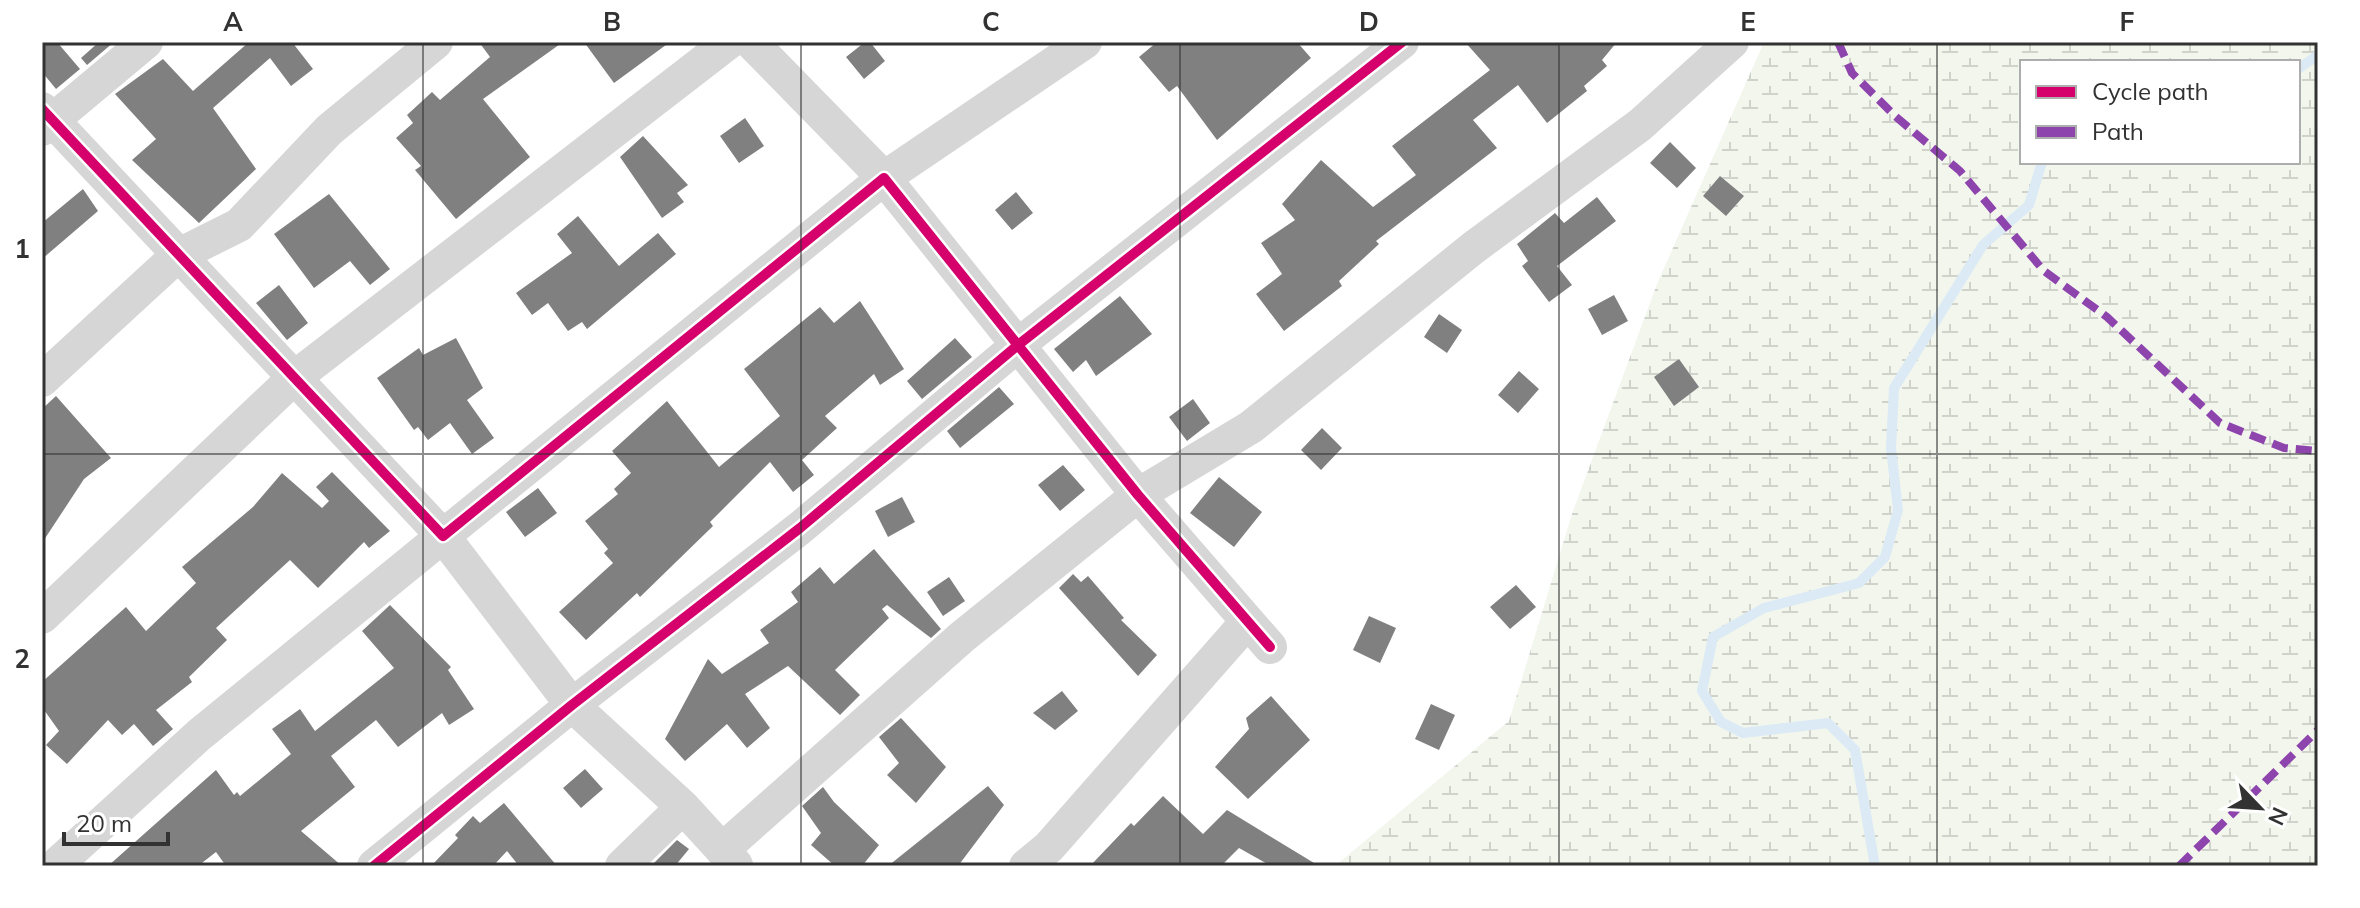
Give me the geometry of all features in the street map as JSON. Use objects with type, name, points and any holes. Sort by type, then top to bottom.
[{"type":"street","points":[[146,42],[45,120],[443,536],[572,705],[683,807],[730,858],[952,646],[1138,495],[1251,427],[1473,248],[1640,125],[1732,42]]},
{"type":"street","points":[[42,380],[177,256],[239,225],[329,130],[436,42]]},
{"type":"street","points":[[42,617],[294,378],[729,42]]},
{"type":"street","points":[[751,42],[884,178],[1138,495],[1270,647]]},
{"type":"street","points":[[55,866],[199,735],[884,178],[1085,42]]},
{"type":"street","points":[[374,866],[572,705],[800,528],[1018,345],[1402,42]]},
{"type":"street","points":[[1026,866],[1049,847],[1247,622]]},
{"type":"street","points":[[622,866],[683,807]]},
{"type":"green space","points":[[1764,42],[1920,48],[1947,42],[2318,42],[2318,866],[1335,866],[1509,721],[1572,514],[1657,284]]},
{"type":"green space","points":[[1790,42],[1947,42],[1920,48]]},
{"type":"building","points":[[42,42],[57,42],[80,69],[56,89],[42,72]]},
{"type":"building","points":[[99,42],[114,42],[87,65],[81,58]]},
{"type":"building","points":[[249,42],[292,42],[313,69],[291,86],[270,58],[213,108],[256,169],[199,223],[132,160],[156,139],[115,94],[163,59],[193,91]]},
{"type":"building","points":[[479,42],[563,42],[483,99],[530,157],[456,219],[415,170],[421,166],[396,138],[413,123],[407,115],[432,92],[440,100],[490,57]]},
{"type":"building","points":[[584,42],[670,42],[614,83]]},
{"type":"building","points":[[865,42],[870,42],[885,61],[864,79],[846,57]]},
{"type":"building","points":[[1157,42],[1297,42],[1311,58],[1217,140],[1177,86],[1169,92],[1139,57]]},
{"type":"building","points":[[1465,42],[1617,42],[1602,60],[1607,66],[1584,86],[1587,91],[1547,123],[1518,85],[1473,120],[1497,148],[1376,241],[1379,244],[1339,281],[1342,286],[1284,331],[1256,294],[1282,274],[1261,243],[1295,220],[1282,204],[1321,160],[1373,207],[1416,175],[1392,146],[1490,70]]},
{"type":"building","points":[[745,118],[764,146],[739,163],[720,136]]},
{"type":"building","points":[[643,136],[688,185],[677,193],[684,202],[662,218],[620,157]]},
{"type":"building","points":[[1670,142],[1696,168],[1677,188],[1650,163]]},
{"type":"building","points":[[1720,176],[1744,196],[1726,216],[1703,196]]},
{"type":"building","points":[[83,189],[98,211],[42,259],[42,223]]},
{"type":"building","points":[[1016,192],[1033,213],[1012,230],[995,210]]},
{"type":"building","points":[[329,194],[390,269],[370,285],[350,261],[314,288],[274,234]]},
{"type":"building","points":[[1597,197],[1616,221],[1557,266],[1572,285],[1549,302],[1522,266],[1528,261],[1517,244],[1555,213],[1564,223]]},
{"type":"building","points":[[578,216],[619,266],[658,233],[676,254],[587,329],[582,322],[568,331],[548,303],[532,315],[516,293],[572,253],[557,234]]},
{"type":"building","points":[[279,285],[308,323],[287,340],[256,303]]},
{"type":"building","points":[[1614,295],[1628,321],[1602,335],[1588,309]]},
{"type":"building","points":[[1120,296],[1152,334],[1096,376],[1086,360],[1073,372],[1054,349]]},
{"type":"building","points":[[860,301],[904,369],[880,385],[874,374],[825,416],[837,428],[802,460],[814,475],[793,492],[770,462],[710,522],[713,526],[640,597],[637,593],[586,640],[559,612],[613,563],[604,553],[608,549],[585,521],[618,494],[614,489],[631,473],[612,451],[667,401],[719,467],[780,416],[744,369],[820,307],[834,323]]},
{"type":"building","points":[[1439,314],[1462,330],[1447,353],[1424,337]]},
{"type":"building","points":[[456,338],[483,388],[467,400],[494,438],[472,454],[450,423],[428,440],[418,427],[414,430],[377,378],[419,348],[423,355]]},
{"type":"building","points":[[955,338],[972,357],[922,399],[907,381]]},
{"type":"building","points":[[1679,359],[1699,387],[1674,406],[1654,377]]},
{"type":"building","points":[[1519,371],[1539,389],[1518,413],[1498,395]]},
{"type":"building","points":[[999,387],[1014,404],[960,448],[947,431]]},
{"type":"building","points":[[56,396],[111,458],[84,479],[42,543],[42,409]]},
{"type":"building","points":[[1193,399],[1210,423],[1187,441],[1169,417]]},
{"type":"building","points":[[1322,428],[1342,448],[1321,470],[1301,450]]},
{"type":"building","points":[[1063,465],[1085,490],[1060,511],[1038,485]]},
{"type":"building","points":[[332,472],[390,531],[369,548],[364,542],[318,588],[290,560],[216,628],[227,640],[189,677],[192,682],[156,710],[173,729],[153,746],[134,724],[122,735],[108,720],[67,764],[46,745],[59,731],[42,707],[42,682],[126,607],[146,631],[196,583],[182,567],[253,507],[282,473],[322,508],[329,501],[316,487]]},
{"type":"building","points":[[1219,477],[1262,512],[1234,547],[1190,513]]},
{"type":"building","points":[[538,488],[557,513],[525,537],[506,512]]},
{"type":"building","points":[[902,497],[915,522],[888,537],[875,511]]},
{"type":"building","points":[[874,549],[941,629],[931,638],[887,605],[882,609],[889,618],[835,670],[860,695],[840,715],[788,666],[745,694],[770,728],[747,748],[727,724],[685,761],[665,739],[708,659],[722,674],[769,643],[760,630],[798,602],[791,592],[820,567],[834,584]]},
{"type":"building","points":[[1073,574],[1081,582],[1088,576],[1124,618],[1121,620],[1157,655],[1138,676],[1059,588]]},
{"type":"building","points":[[949,577],[965,601],[943,616],[927,592]]},
{"type":"building","points":[[1516,585],[1536,607],[1510,629],[1490,607]]},
{"type":"building","points":[[390,605],[451,667],[448,670],[474,709],[449,725],[442,713],[398,747],[376,720],[331,756],[355,787],[301,831],[342,866],[226,866],[216,852],[198,866],[108,866],[216,770],[234,795],[237,792],[240,796],[291,754],[272,729],[300,709],[315,731],[394,668],[362,631]]},
{"type":"building","points":[[1369,616],[1396,628],[1380,663],[1353,650]]},
{"type":"building","points":[[1062,691],[1078,711],[1055,730],[1033,713]]},
{"type":"building","points":[[1271,696],[1310,740],[1248,799],[1215,767],[1249,729],[1246,718]]},
{"type":"building","points":[[1431,704],[1455,715],[1439,750],[1415,739]]},
{"type":"building","points":[[901,718],[946,767],[916,803],[887,775],[899,763],[879,737]]},
{"type":"building","points":[[585,769],[603,789],[581,808],[563,788]]},
{"type":"building","points":[[988,786],[1004,805],[958,866],[888,866]]},
{"type":"building","points":[[823,787],[834,802],[879,845],[862,866],[835,866],[811,845],[821,833],[802,806]]},
{"type":"building","points":[[1163,796],[1203,834],[1227,810],[1319,866],[1271,866],[1239,848],[1221,866],[1090,866],[1131,823],[1134,826]]},
{"type":"building","points":[[504,803],[557,866],[519,866],[507,851],[493,866],[431,866],[458,838],[455,835],[473,816],[480,823]]},
{"type":"building","points":[[677,840],[689,849],[675,866],[651,866]]},
{"type":"waterway","points":[[2300,68],[2318,55]]},
{"type":"waterway","points":[[1875,866],[1855,750],[1828,723],[1743,733],[1721,722],[1702,691],[1713,637],[1764,608],[1859,583],[1885,557],[1898,510],[1891,448],[1894,388],[1983,245],[2029,205],[2041,164]]},
{"type":"marked path","points":[[1838,42],[1852,73],[1895,116],[1960,171],[2044,271],[2107,317],[2220,423],[2284,448],[2318,451]]},
{"type":"marked path","points":[[2179,866],[2318,730]]},
{"type":"cycle path","points":[[374,866],[572,705],[800,528],[1018,345],[1402,42]]},
{"type":"cycle path","points":[[42,109],[443,536],[884,178],[1138,495],[1270,647]]}]
